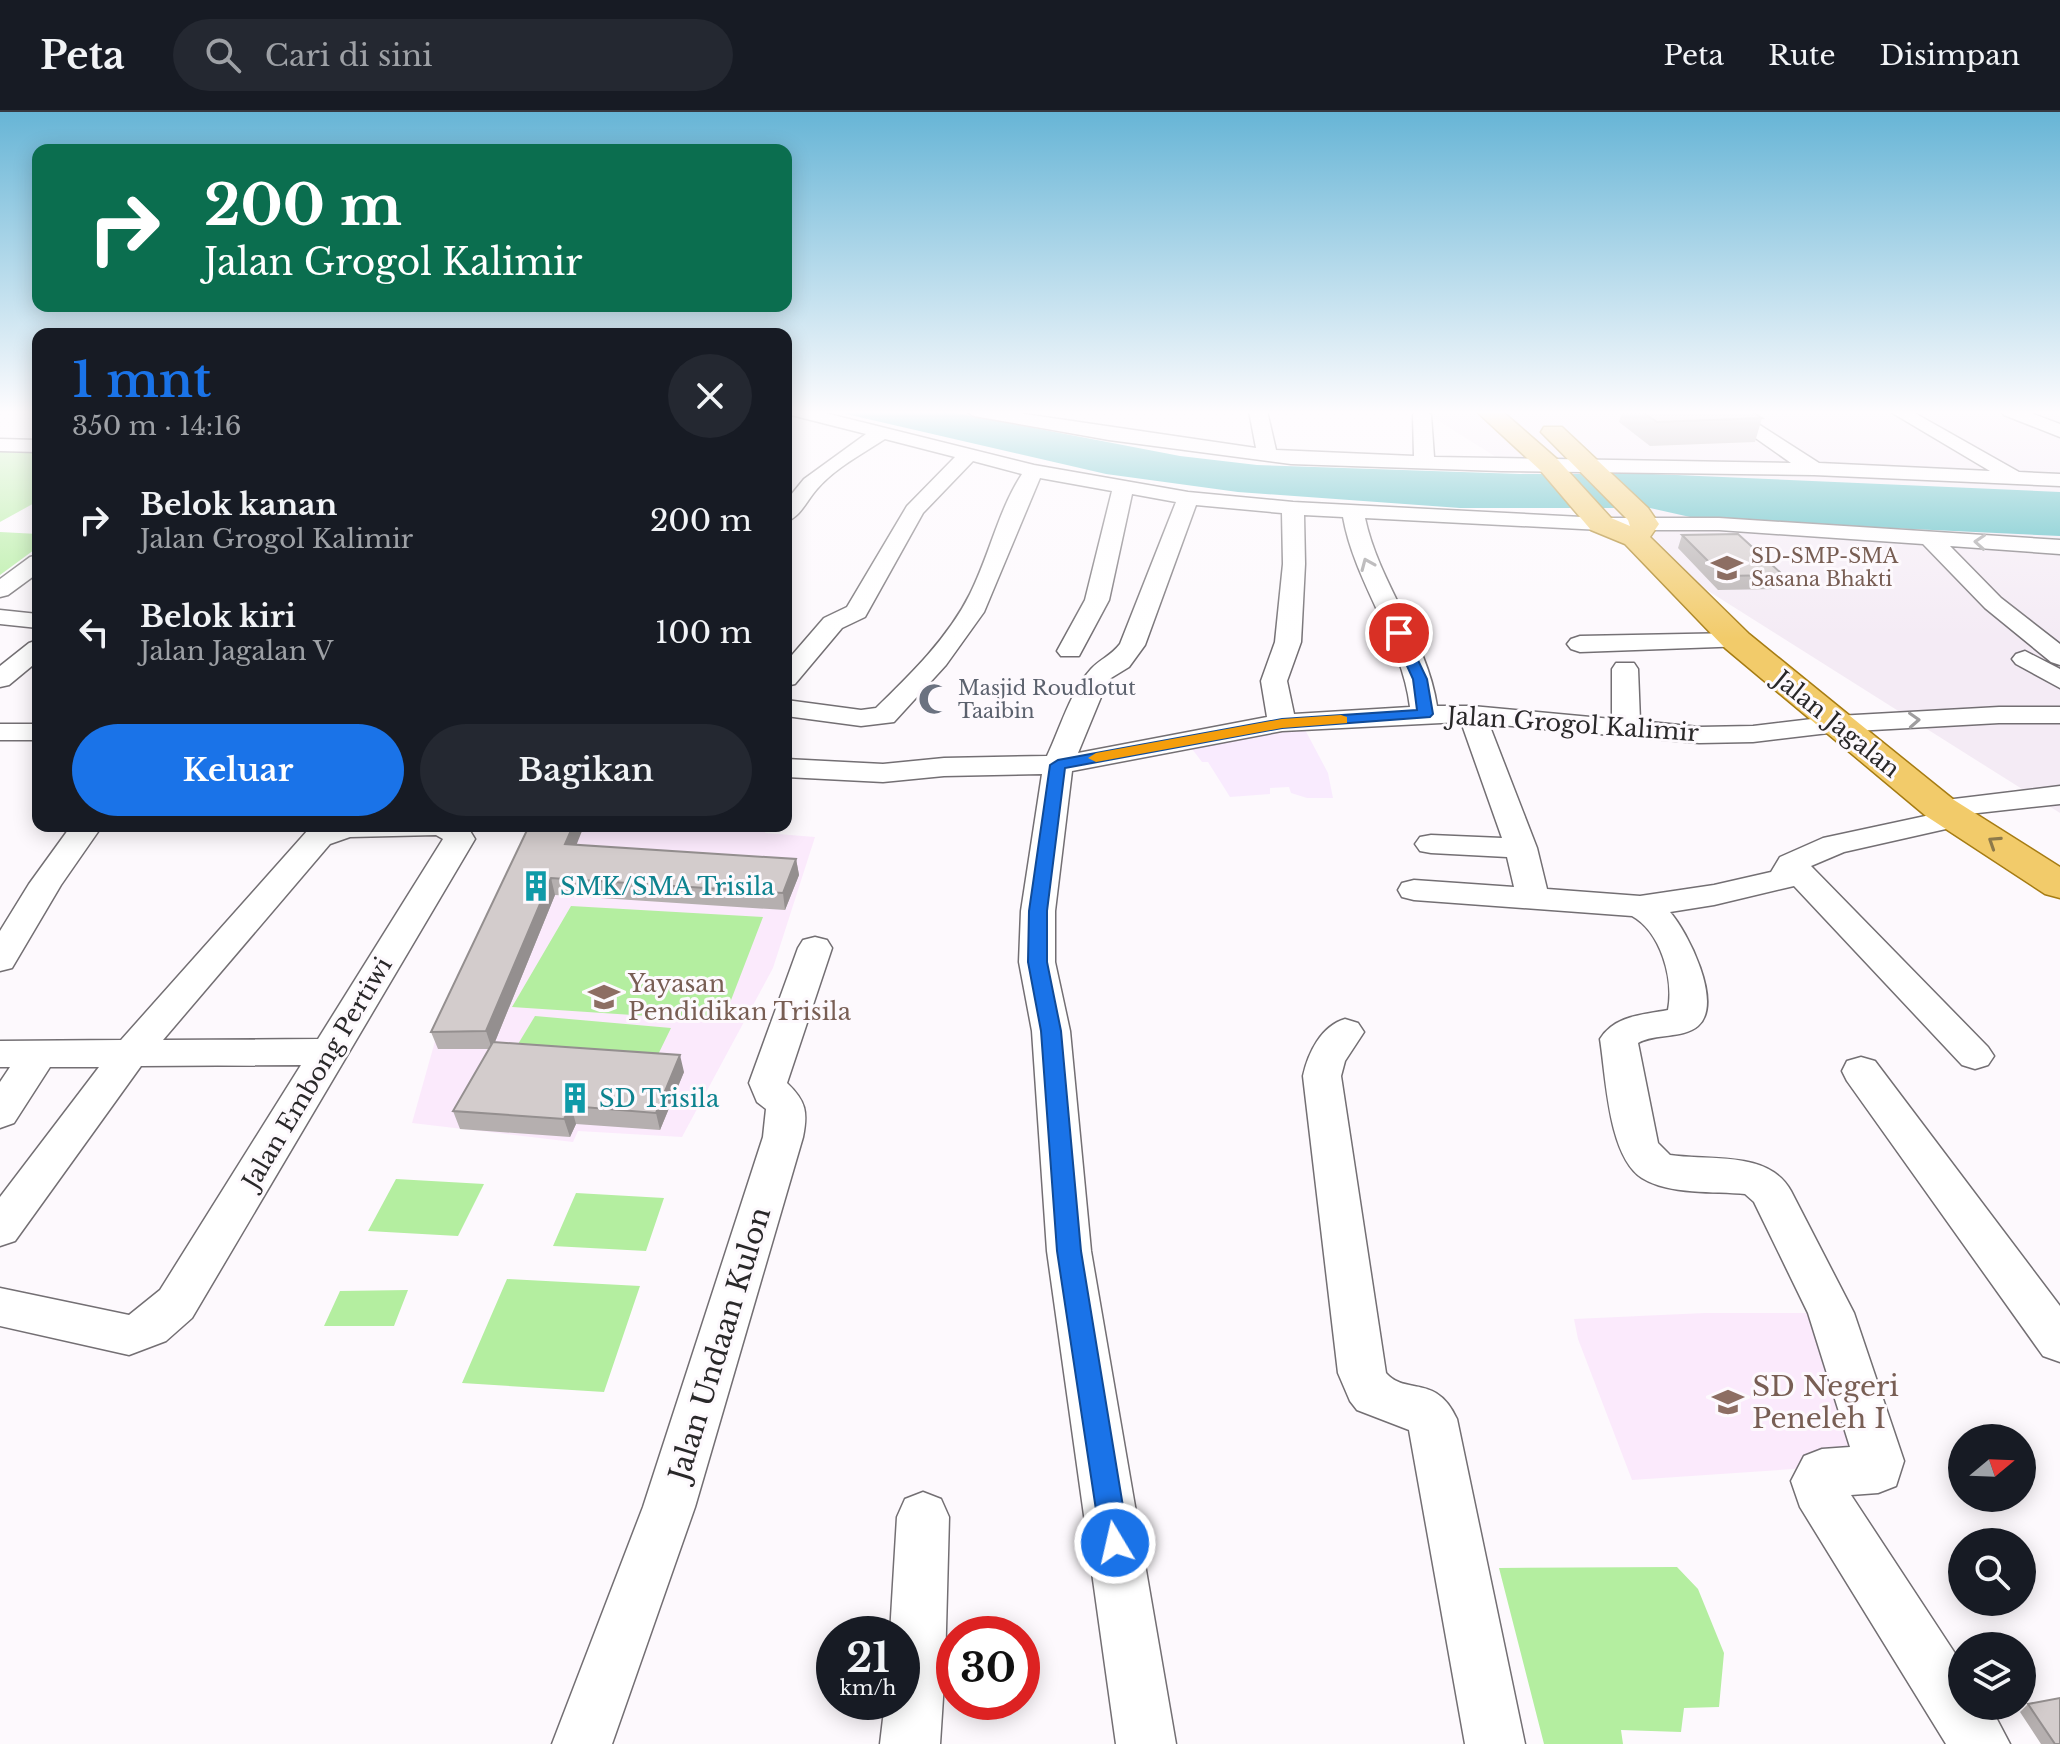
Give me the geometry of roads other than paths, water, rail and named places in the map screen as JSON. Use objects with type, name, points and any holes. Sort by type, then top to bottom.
[{"type":"main road","points":[[1568,487],[1596,518]]},
{"type":"main road","points":[[1608,487],[1639,525]]},
{"type":"main road","name":"Jalan Jagalan","points":[[1596,518],[1639,525],[1737,641],[1948,813],[2060,885]]},
{"type":"street","points":[[792,507],[808,487]]},
{"type":"street","points":[[792,671],[833,623],[856,612],[914,510],[936,487]]},
{"type":"street","points":[[792,709],[861,718],[884,716],[969,619],[1024,487]]},
{"type":"street","points":[[1119,487],[1188,498],[1293,508],[1596,518]]},
{"type":"street","points":[[1070,651],[1097,600],[1123,488]]},
{"type":"street","points":[[1146,1744],[1069,1251],[1051,1031],[1037,962],[1038,911],[1058,765],[1093,684],[1102,672],[1120,662],[1132,645],[1188,498]]},
{"type":"street","points":[[1282,723],[1274,681],[1288,642],[1294,564],[1293,508]]},
{"type":"street","points":[[1353,511],[1360,548],[1420,679],[1425,714]]},
{"type":"street","points":[[1639,525],[1719,524],[2059,548]]},
{"type":"street","points":[[1929,538],[1971,583],[2060,657]]},
{"type":"street","points":[[0,590],[32,566]]},
{"type":"street","points":[[0,617],[32,620]]},
{"type":"street","points":[[1580,644],[1737,641]]},
{"type":"street","points":[[0,679],[32,653]]},
{"type":"street","points":[[2025,659],[2060,680]]},
{"type":"street","points":[[1625,669],[1626,728]]},
{"type":"street","name":"Jalan Grogol Kalimir","points":[[792,768],[883,773],[944,767],[1058,765],[1282,723],[1425,714],[1472,714],[1713,735],[1837,724],[1999,715],[2060,715]]},
{"type":"street","points":[[1472,714],[1521,848],[1533,898]]},
{"type":"street","points":[[0,732],[32,732]]},
{"type":"street","points":[[1414,890],[1640,906],[1714,895],[1782,879],[1791,864],[1834,845],[1948,813],[2060,795]]},
{"type":"street","points":[[0,960],[45,884],[83,832]]},
{"type":"street","name":"Jalan Embong Pertiwi","points":[[129,1055],[319,837],[330,832]]},
{"type":"street","name":"Jalan Embong Pertiwi","points":[[0,1307],[129,1335],[154,1325],[176,1304],[459,839],[456,832]]},
{"type":"street","points":[[1431,844],[1521,848]]},
{"type":"street","points":[[1791,864],[1975,1056]]},
{"type":"street","points":[[1640,906],[1652,911],[1661,920],[1688,981],[1690,1004],[1685,1017],[1672,1024],[1630,1029],[1619,1039],[1639,1149],[1655,1166],[1667,1171],[1755,1179],[1773,1196],[1831,1313],[1879,1461],[1878,1469],[1822,1473],[1817,1481],[1818,1490],[1980,1744]]},
{"type":"street","name":"Jalan Undaan Kulon","points":[[582,1744],[669,1507],[783,1137],[787,1117],[785,1103],[771,1092],[768,1083],[815,948]]},
{"type":"street","points":[[1345,1032],[1326,1059],[1322,1076],[1365,1388],[1373,1396],[1418,1407],[1432,1419],[1495,1744]]},
{"type":"street","points":[[0,1054],[330,1052]]},
{"type":"street","points":[[0,1113],[40,1053]]},
{"type":"street","points":[[0,1229],[129,1055]]},
{"type":"street","points":[[1861,1071],[2060,1342]]},
{"type":"street","points":[[910,1744],[917,1667],[923,1517]]},
{"type":"water","points":[[1203,487],[1951,487],[2060,492],[2060,536],[1699,519],[1650,508],[1460,508]]},
{"type":"place","name":"SD-SMP-SMA Sasana Bhakti","points":[[1727,568]]},
{"type":"place","name":"Masjid Roudlotut Taaibin","points":[[934,699]]},
{"type":"place","name":"SMK/SMA Trisila","points":[[536,886]]},
{"type":"place","name":"Yayasan Pendidikan Trisila","points":[[604,997]]},
{"type":"place","name":"SD Trisila","points":[[575,1098]]},
{"type":"place","name":"SD Negeri Peneleh I","points":[[1728,1402]]}]
